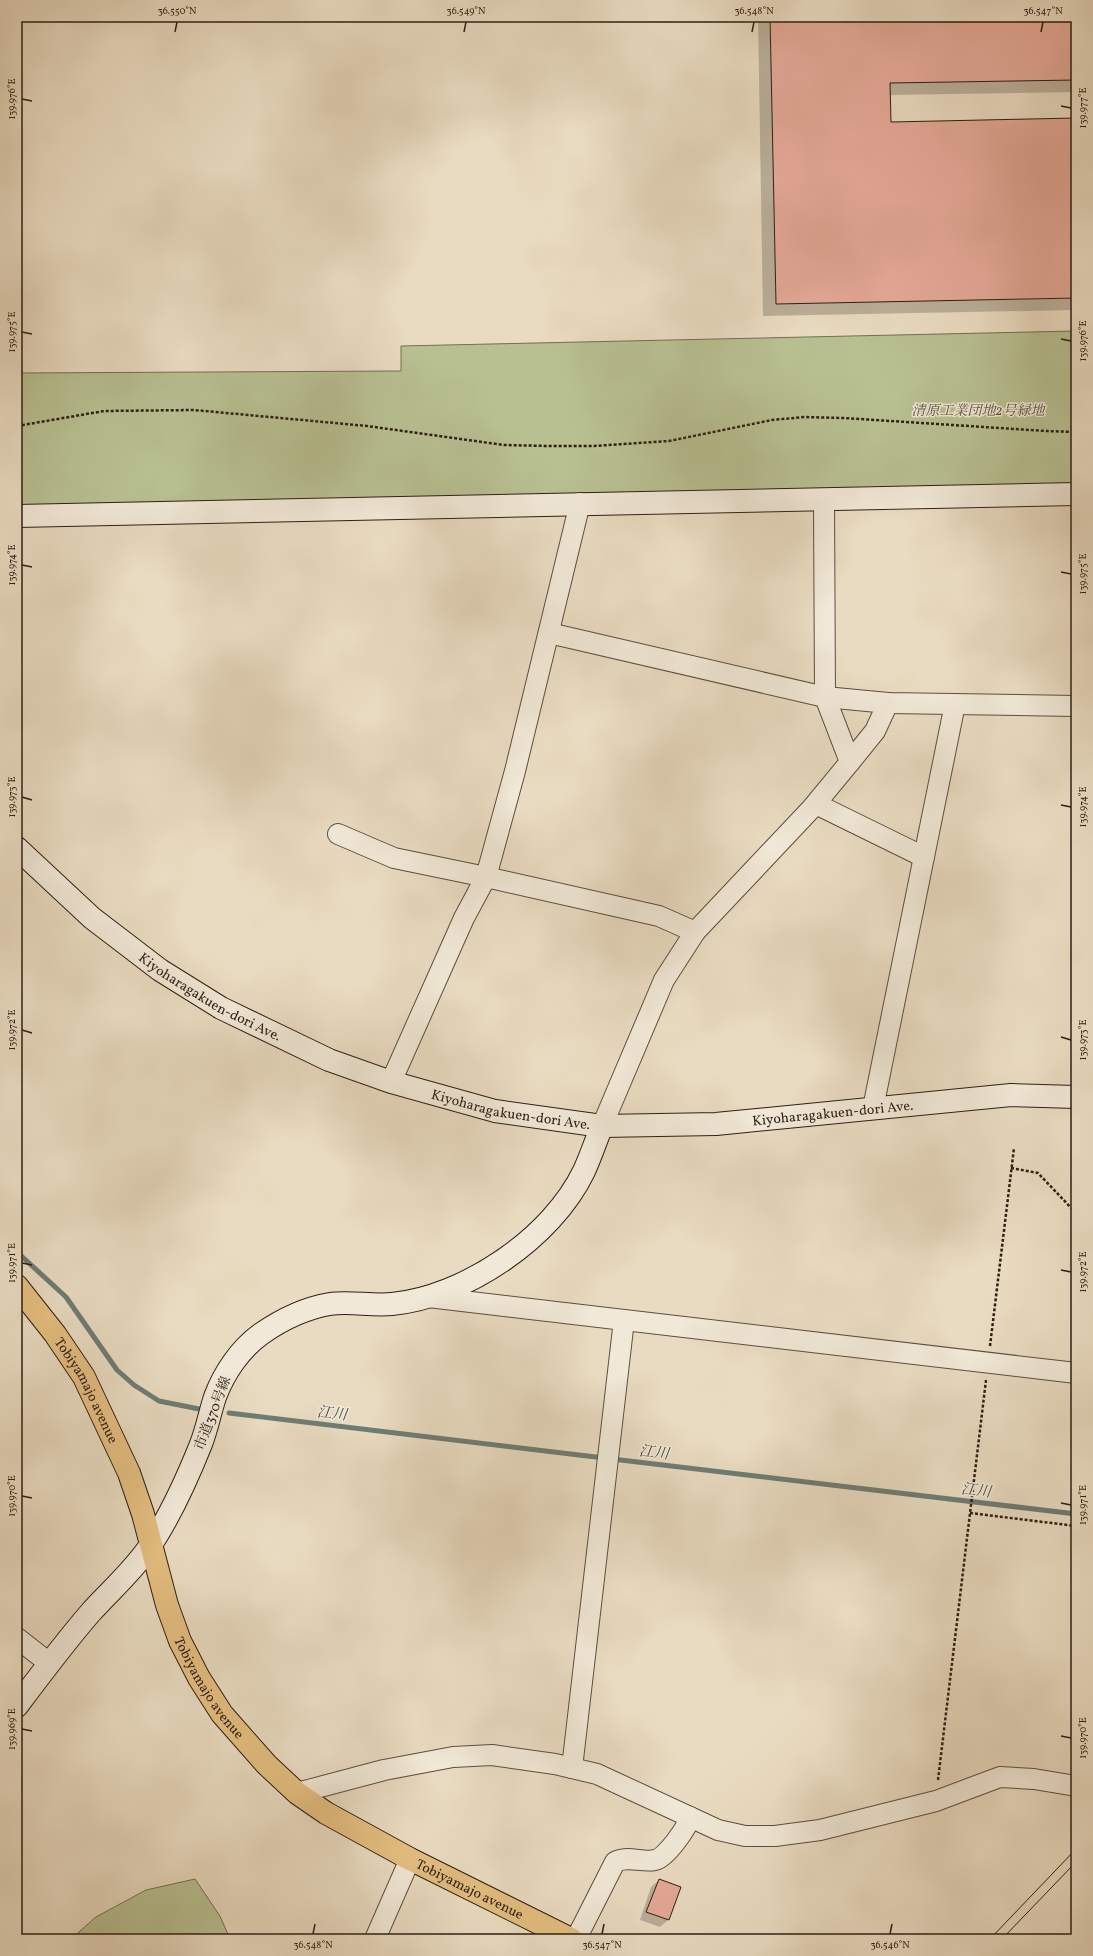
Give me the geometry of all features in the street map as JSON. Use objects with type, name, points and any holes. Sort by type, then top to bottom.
[{"type":"highway","name":"Tobiyamajo avenue","points":[[17,1286],[55,1334],[84,1377],[129,1473],[167,1605],[180,1641],[199,1678],[226,1719],[267,1765],[296,1793],[326,1813],[410,1859],[571,1939]]},
{"type":"street","points":[[17,516],[580,503],[824,500],[1076,494]]},
{"type":"street","points":[[824,500],[825,697],[850,762]]},
{"type":"street","points":[[391,1082],[464,918],[486,877],[515,771],[580,503]]},
{"type":"street","points":[[549,633],[825,697],[888,703],[1076,706]]},
{"type":"street","points":[[602,1126],[664,980],[695,932],[816,804],[875,731],[888,703]]},
{"type":"street","points":[[873,1108],[955,704]]},
{"type":"street","points":[[816,804],[924,857]]},
{"type":"street","points":[[338,834],[394,858],[658,916],[695,932]]},
{"type":"street","name":"Kiyoharagakuen-dori Ave.","points":[[17,848],[92,918],[167,974],[221,1008],[274,1035],[329,1060],[391,1082],[495,1111],[602,1126],[716,1124],[1011,1095],[1076,1097]]},
{"type":"street","name":"市道370号線","points":[[17,1706],[49,1663],[92,1612],[128,1576],[150,1545],[179,1494],[201,1443],[216,1396],[234,1361],[260,1335],[292,1316],[330,1304],[392,1304],[428,1297],[462,1284],[498,1264],[528,1241],[560,1209],[584,1172],[602,1126]]},
{"type":"street","points":[[428,1297],[1076,1373]]},
{"type":"street","points":[[572,1768],[624,1320]]},
{"type":"street","points":[[17,1638],[49,1663]]},
{"type":"street","points":[[296,1793],[384,1770],[452,1757],[492,1756],[572,1768],[597,1774],[718,1830],[745,1836],[775,1836],[820,1830],[936,1801],[1000,1777],[1034,1779],[1076,1786]]},
{"type":"street","points":[[576,1939],[615,1862],[621,1859],[654,1860],[662,1858],[688,1825],[690,1817]]},
{"type":"street","points":[[375,1939],[410,1859]]},
{"type":"path","points":[[17,426],[104,411],[194,410],[367,426],[504,445],[594,446],[669,441],[772,420],[804,417],[844,418],[1076,432]]},
{"type":"path","points":[[936,1801],[1014,1148]]},
{"type":"path","points":[[1011,1168],[1038,1173],[1076,1213]]},
{"type":"path","points":[[970,1513],[1076,1526]]},
{"type":"green space","name":"清原工業団地2号緑地","points":[[1076,331],[1076,484],[17,507],[17,373],[401,371],[401,346]]},
{"type":"green space","points":[[195,1879],[220,1916],[230,1939],[71,1939],[96,1917],[146,1890]]},
{"type":"building","points":[[770,17],[1076,17],[1076,80],[890,83],[891,122],[1076,118],[1076,298],[776,304]]},
{"type":"building","points":[[659,1879],[681,1887],[669,1920],[646,1912]]},
{"type":"waterway","name":"江川","points":[[17,1252],[66,1297],[117,1370],[134,1385],[159,1401],[199,1409]]},
{"type":"waterway","name":"江川","points":[[229,1413],[604,1458]]},
{"type":"waterway","name":"江川","points":[[612,1459],[1076,1514]]},
{"type":"tram line","points":[[990,1939],[1076,1849]]},
{"type":"tram line","points":[[1002,1939],[1076,1862]]}]
